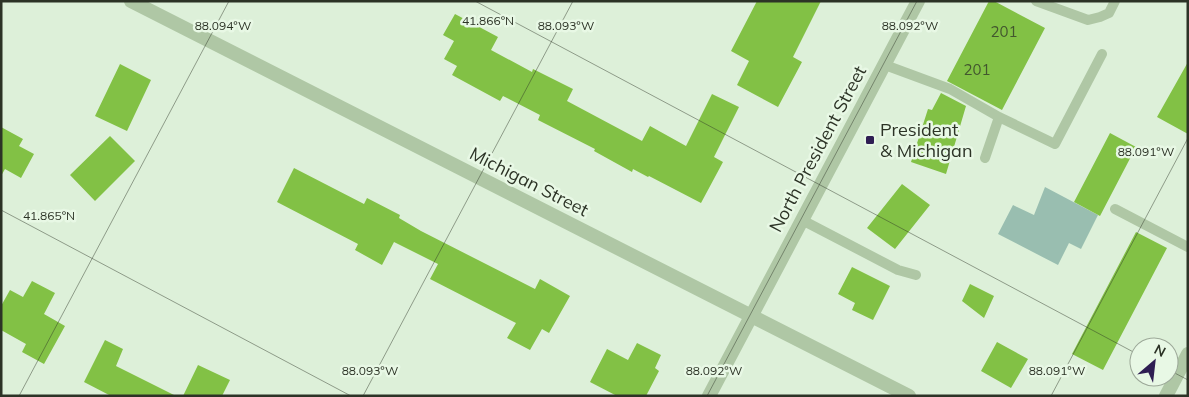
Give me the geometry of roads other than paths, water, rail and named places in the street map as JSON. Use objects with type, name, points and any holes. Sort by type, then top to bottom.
[{"type":"street","name":"Michigan Street","points":[[131,1],[909,396]]},
{"type":"street","name":"North President Street","points":[[708,396],[918,1]]},
{"type":"street","points":[[1166,396],[1188,354]]},
{"type":"lane","points":[[1036,1],[1088,20],[1109,13],[1115,1]]},
{"type":"lane","points":[[884,65],[950,89],[999,117],[1055,144],[1102,54]]},
{"type":"lane","points":[[985,158],[999,117]]},
{"type":"lane","points":[[1115,209],[1188,247]]},
{"type":"lane","points":[[802,220],[898,270],[916,275]]},
{"type":"place","name":"President & Michigan","points":[[870,140]]}]
